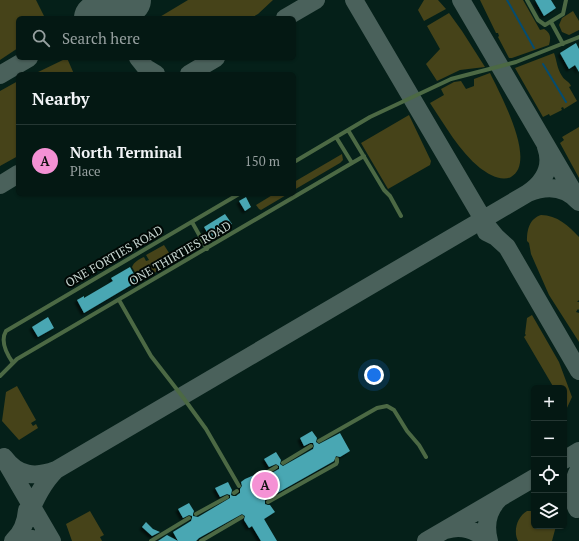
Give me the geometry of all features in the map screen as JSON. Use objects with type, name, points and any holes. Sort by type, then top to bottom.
[{"type":"lane","points":[[527,0],[540,22],[545,25],[563,14],[566,0]]},
{"type":"lane","points":[[551,22],[563,44]]},
{"type":"lane","points":[[296,161],[361,122],[439,85],[459,77],[516,62],[579,37]]},
{"type":"lane","points":[[348,130],[401,216]]},
{"type":"lane","points":[[336,136],[352,163]]},
{"type":"lane","name":"ONE THIRTIES ROAD","points":[[296,196],[364,156]]},
{"type":"lane","name":"ONE FORTIES ROAD","points":[[12,363],[2,345],[1,337],[9,329],[236,196]]},
{"type":"lane","name":"ONE THIRTIES ROAD","points":[[0,376],[17,359],[296,196]]},
{"type":"lane","points":[[192,222],[207,248]]},
{"type":"lane","points":[[119,300],[154,361],[182,396],[208,433],[239,486]]},
{"type":"lane","points":[[319,441],[377,408],[387,406],[394,410],[426,457]]},
{"type":"lane","points":[[283,463],[311,446]]},
{"type":"lane","points":[[268,502],[336,461]]},
{"type":"lane","points":[[266,473],[276,467]]},
{"type":"lane","points":[[196,514],[227,497]]},
{"type":"lane","points":[[200,541],[242,517]]},
{"type":"lane","points":[[151,541],[182,524],[189,518]]},
{"type":"shaded area","points":[[0,0],[36,0],[44,16],[16,16],[16,49],[0,60]]},
{"type":"shaded area","points":[[188,0],[273,0],[254,16],[161,16]]},
{"type":"shaded area","points":[[424,0],[438,0],[446,9],[424,21],[418,10]]},
{"type":"shaded area","points":[[480,0],[523,0],[540,30],[544,29],[549,34],[549,45],[509,58],[498,37],[498,33],[496,33]]},
{"type":"shaded area","points":[[573,11],[579,21],[579,30],[569,35],[562,32],[559,25],[562,18]]},
{"type":"shaded area","points":[[449,13],[485,67],[460,70],[437,81],[426,64],[440,49],[427,26]]},
{"type":"shaded area","points":[[554,53],[560,73],[570,84],[571,86],[569,87],[577,101],[564,109],[563,107],[561,108],[562,110],[550,116],[549,114],[543,117],[515,68]]},
{"type":"shaded area","points":[[63,60],[68,60],[73,72],[38,72]]},
{"type":"shaded area","points":[[490,73],[508,110],[519,143],[520,157],[518,169],[511,177],[503,179],[491,175],[480,168],[466,154],[430,103],[444,95],[441,89],[454,82],[461,81],[466,89],[474,86],[474,79]]},
{"type":"shaded area","points":[[16,82],[16,157],[0,166],[0,91]]},
{"type":"shaded area","points":[[409,115],[431,161],[430,165],[388,189],[361,143]]},
{"type":"shaded area","points":[[579,127],[579,178],[560,143],[564,140],[562,137]]},
{"type":"shaded area","points":[[342,154],[343,160],[340,163],[296,189],[296,181]]},
{"type":"shaded area","points":[[271,196],[285,196],[261,210],[256,205]]},
{"type":"shaded area","points":[[541,215],[547,215],[557,219],[567,225],[579,237],[579,300],[577,302],[579,302],[579,310],[578,309],[576,312],[579,313],[579,342],[549,295],[531,254],[529,243],[527,241],[531,222]]},
{"type":"shaded area","points":[[164,245],[173,259],[164,267],[144,279],[140,273],[138,274],[141,280],[140,281],[132,267],[133,265],[144,257],[146,261],[149,260],[146,255]]},
{"type":"shaded area","points":[[532,315],[559,362],[572,397],[567,408],[567,385],[552,385],[524,337],[526,335],[527,318]]},
{"type":"shaded area","points":[[17,386],[36,420],[31,423],[33,426],[36,424],[38,428],[19,440],[2,421],[6,392]]},
{"type":"shaded area","points":[[90,511],[104,535],[100,537],[102,541],[72,541],[66,524]]},
{"type":"shaded area","points":[[527,511],[531,511],[531,529],[555,529],[552,541],[518,541],[516,533],[517,524],[518,520]]},
{"type":"building","points":[[535,0],[551,0],[556,8],[544,16]]},
{"type":"building","points":[[576,43],[579,49],[579,72],[575,65],[569,69],[560,53]]},
{"type":"building","points":[[246,197],[251,207],[245,211],[239,201]]},
{"type":"building","points":[[225,214],[232,224],[210,237],[204,227]]},
{"type":"building","points":[[130,267],[138,281],[84,313],[77,300],[84,296],[84,298],[113,281],[111,278]]},
{"type":"building","points":[[48,317],[54,328],[38,337],[32,327]]},
{"type":"building","points":[[312,431],[317,438],[316,442],[319,444],[340,433],[350,451],[340,457],[336,456],[334,461],[265,500],[265,504],[270,505],[275,512],[264,519],[277,541],[261,541],[252,526],[249,528],[244,520],[245,516],[242,514],[196,541],[178,541],[173,532],[191,521],[192,516],[189,515],[183,518],[178,509],[189,503],[194,511],[193,516],[198,517],[230,498],[230,495],[227,494],[220,497],[215,488],[228,482],[232,490],[231,495],[236,496],[240,493],[242,486],[241,482],[245,479],[259,473],[263,473],[263,475],[266,476],[279,469],[279,466],[276,464],[269,467],[264,459],[276,452],[281,460],[280,464],[283,466],[313,449],[313,443],[304,446],[300,438]]},
{"type":"building","points":[[146,522],[153,529],[160,532],[152,536],[142,527]]},
{"type":"building","points":[[167,535],[178,541],[158,541]]},
{"type":"waterway","points":[[507,0],[534,48]]},
{"type":"waterway","points":[[543,64],[566,102]]},
{"type":"taxiway","points":[[88,16],[93,8],[95,0]]},
{"type":"taxiway","points":[[110,0],[117,16]]},
{"type":"taxiway","points":[[129,16],[131,7],[136,0]]},
{"type":"taxiway","points":[[288,16],[316,0]]},
{"type":"taxiway","points":[[354,0],[487,226],[496,237]]},
{"type":"taxiway","points":[[461,0],[577,198]]},
{"type":"taxiway","points":[[0,75],[26,60]]},
{"type":"taxiway","points":[[140,60],[146,68],[153,72]]},
{"type":"taxiway","points":[[192,72],[213,60]]},
{"type":"taxiway","points":[[528,193],[539,184],[546,173],[548,167],[548,154],[546,147]]},
{"type":"taxiway","points":[[0,185],[16,175]]},
{"type":"taxiway","points":[[4,457],[15,468],[27,474],[41,474],[56,470],[528,193],[535,190],[555,188],[568,193],[579,202]]},
{"type":"taxiway","points":[[486,232],[496,237],[507,247],[579,371]]},
{"type":"taxiway","points":[[567,458],[579,451]]},
{"type":"taxiway","points":[[7,464],[52,541]]},
{"type":"taxiway","points":[[577,509],[573,498],[573,489],[579,469]]},
{"type":"taxiway","points":[[25,522],[42,488],[56,470]]},
{"type":"taxiway","points":[[426,541],[531,480]]},
{"type":"taxiway","points":[[489,541],[487,530],[488,519],[492,509],[499,499]]},
{"type":"taxiway","points":[[13,541],[23,527],[27,510]]},
{"type":"taxiway","points":[[446,530],[463,528],[473,531],[488,541]]},
{"type":"taxiway","points":[[14,541],[28,538],[40,541]]},
{"type":"runway","points":[[100,16],[128,0]]},
{"type":"place","name":"North Terminal","points":[[265,485]]}]
